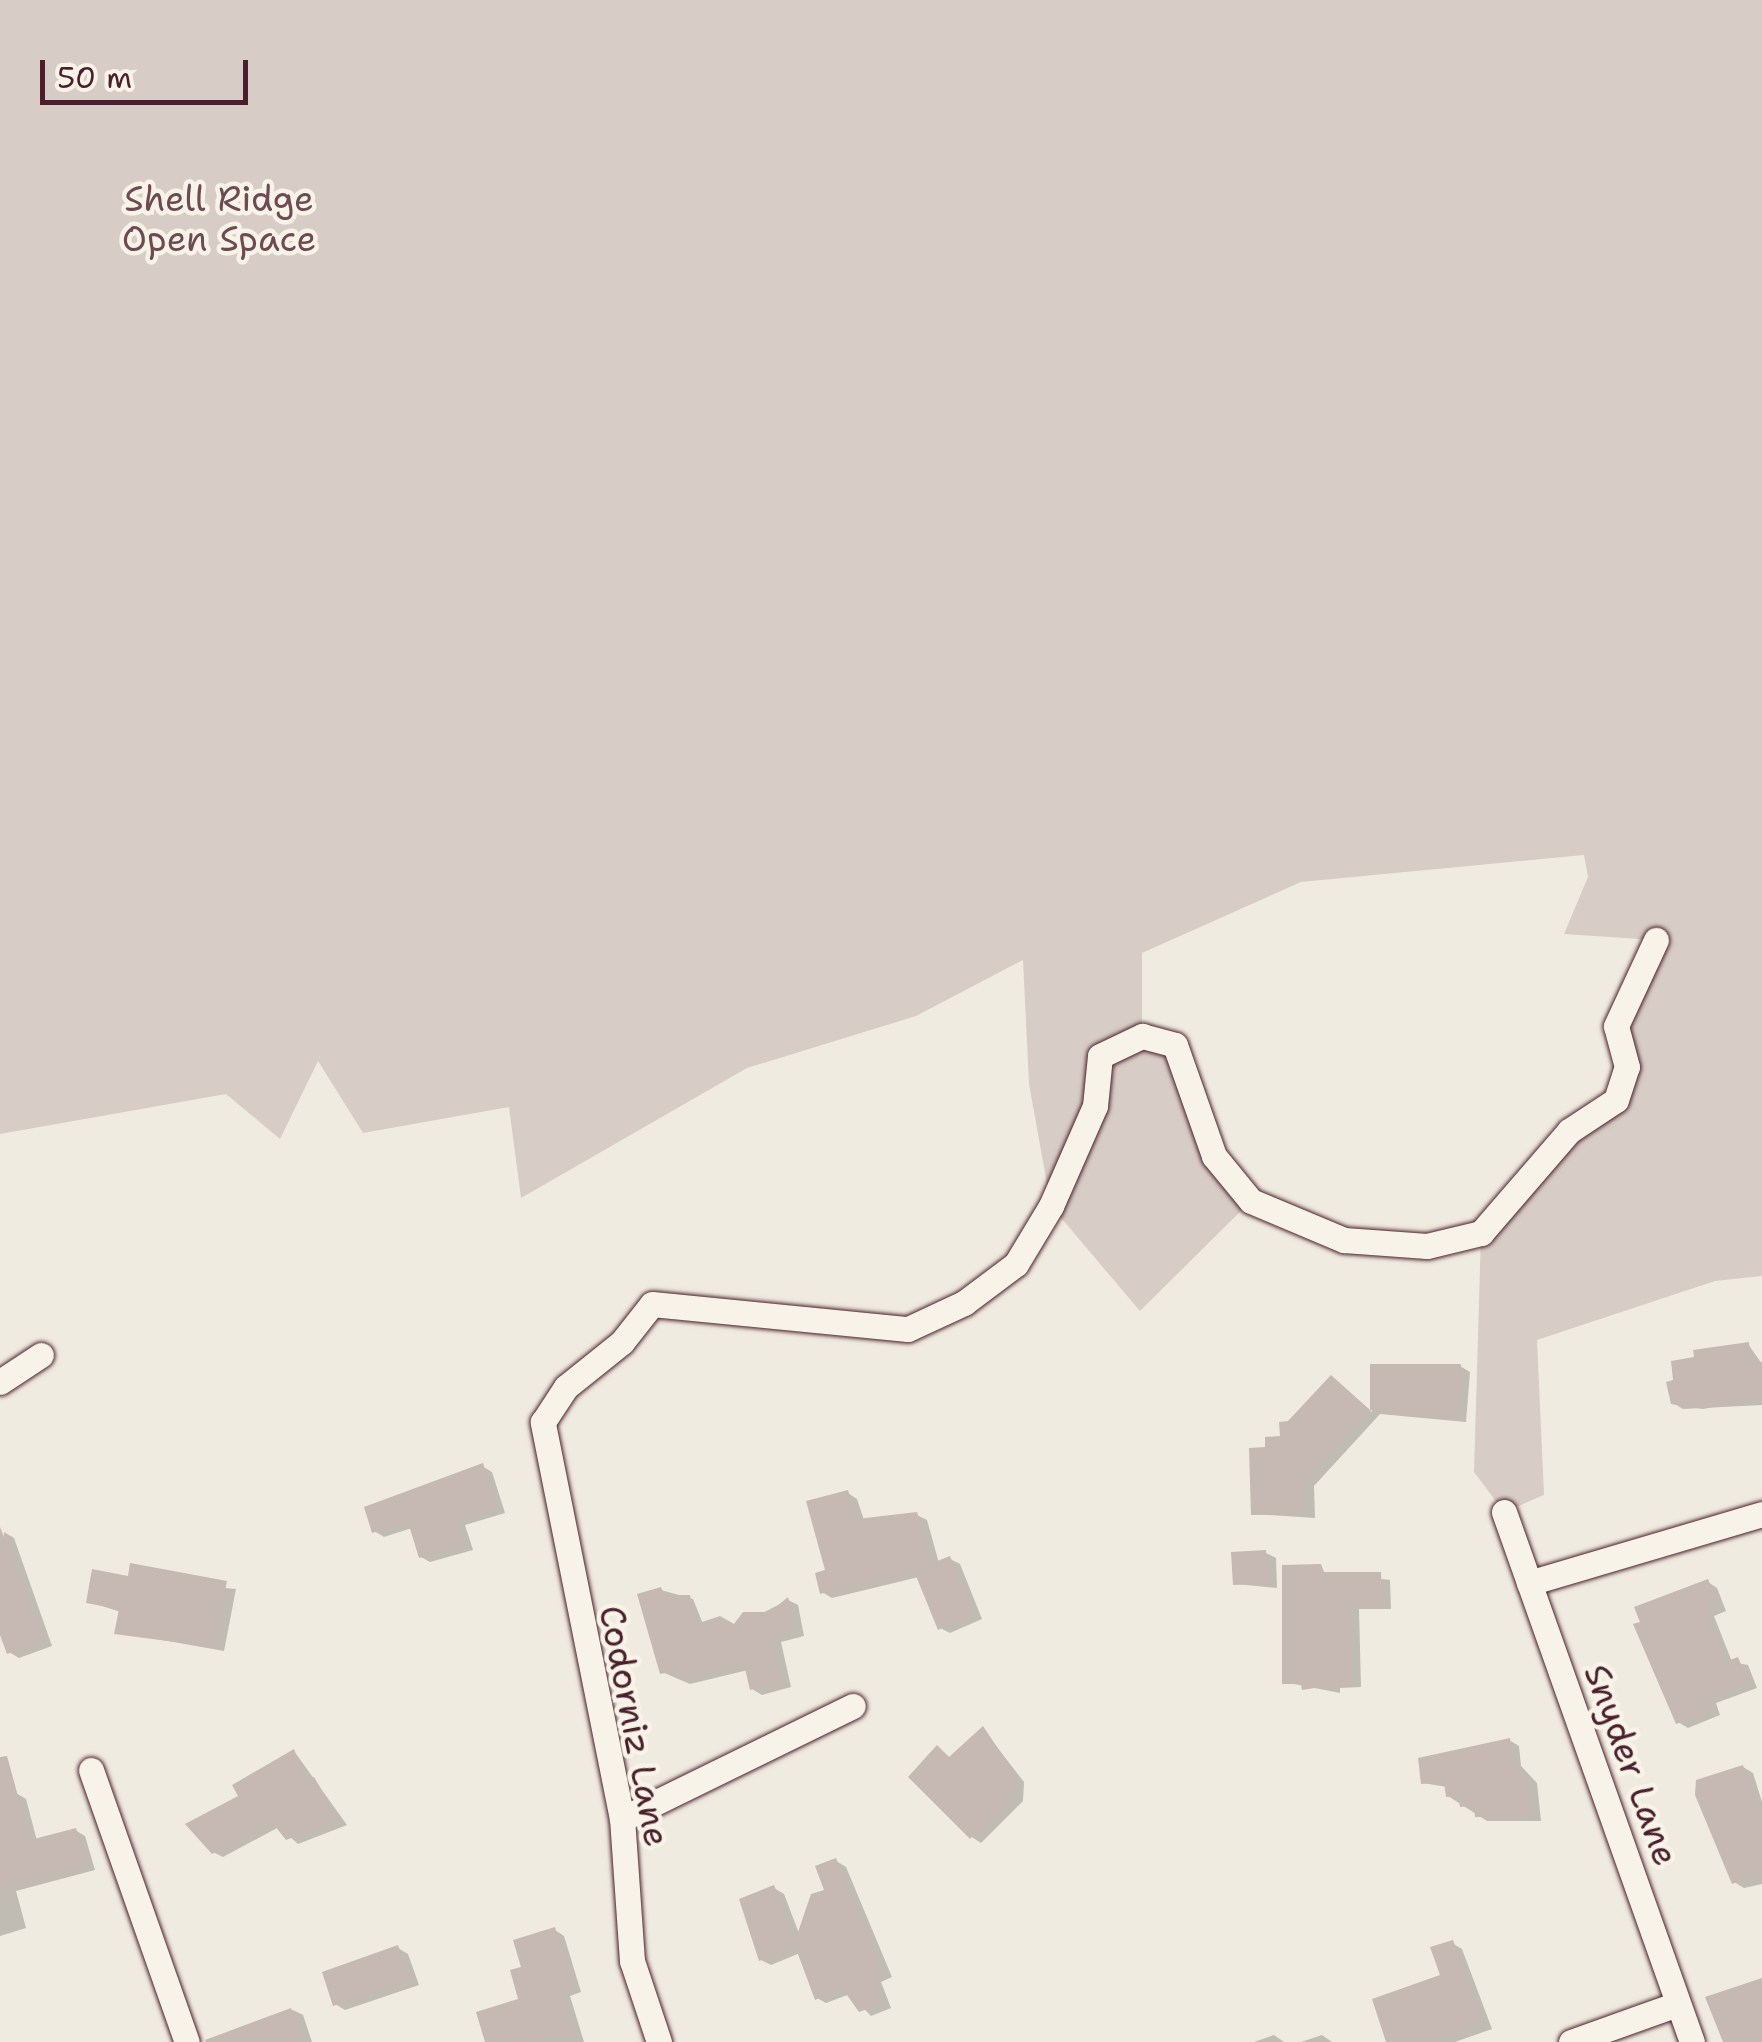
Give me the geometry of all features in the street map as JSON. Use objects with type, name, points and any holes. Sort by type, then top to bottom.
[{"type":"street","name":"Codorniz Lane","points":[[659,2042],[632,1961],[622,1819],[543,1422],[566,1387],[622,1342],[652,1304],[908,1329],[964,1303],[1016,1264],[1051,1206],[1094,1106],[1100,1056],[1142,1036],[1175,1045],[1214,1156],[1251,1201],[1344,1240],[1428,1246],[1481,1233],[1568,1131],[1616,1100],[1627,1068],[1616,1026],[1656,940]]},
{"type":"street","points":[[0,1382],[42,1355]]},
{"type":"street","name":"Snyder Lane","points":[[1504,1512],[1692,2042]]},
{"type":"street","points":[[1528,1583],[1762,1514]]},
{"type":"street","points":[[622,1819],[854,1706]]},
{"type":"street","points":[[91,1770],[187,2042]]},
{"type":"street","points":[[1571,2042],[1677,2004]]},
{"type":"green space","name":"Shell Ridge Open Space","points":[[0,0],[1762,0],[1762,1276],[1715,1281],[1537,1340],[1544,1495],[1504,1512],[1474,1472],[1481,1233],[1616,1100],[1616,1026],[1655,940],[1564,934],[1588,877],[1584,855],[1301,882],[1142,953],[1142,1036],[1175,1045],[1214,1156],[1251,1201],[1140,1311],[1051,1206],[1029,1084],[1023,960],[916,1016],[747,1068],[521,1198],[509,1107],[363,1133],[318,1061],[280,1139],[226,1094],[0,1134]]},
{"type":"building","points":[[1749,1342],[1750,1361],[1762,1362],[1762,1398],[1703,1409],[1671,1404],[1666,1382],[1673,1380],[1671,1361],[1694,1357],[1693,1350]]},
{"type":"building","points":[[1370,1364],[1461,1364],[1457,1418],[1370,1410]]},
{"type":"building","points":[[1331,1375],[1370,1410],[1305,1480],[1306,1514],[1251,1515],[1249,1448],[1265,1447],[1265,1437],[1280,1436],[1279,1422],[1288,1421]]},
{"type":"building","points":[[483,1463],[496,1508],[457,1520],[464,1545],[419,1558],[408,1522],[372,1533],[364,1507]]},
{"type":"building","points":[[848,1490],[857,1519],[917,1512],[932,1563],[950,1556],[974,1614],[938,1630],[914,1571],[820,1594],[815,1573],[825,1570],[806,1501]]},
{"type":"building","points":[[0,1527],[44,1641],[7,1654],[0,1635]]},
{"type":"building","points":[[1266,1550],[1268,1583],[1233,1585],[1231,1552]]},
{"type":"building","points":[[130,1563],[227,1581],[214,1647],[114,1634],[119,1609],[86,1603],[92,1569],[128,1576]]},
{"type":"building","points":[[1321,1564],[1324,1572],[1381,1572],[1382,1605],[1350,1605],[1352,1682],[1302,1690],[1301,1684],[1282,1684],[1282,1565]]},
{"type":"building","points":[[1708,1579],[1718,1606],[1706,1610],[1725,1662],[1738,1657],[1748,1682],[1707,1698],[1712,1710],[1676,1724],[1633,1624],[1640,1622],[1634,1607]]},
{"type":"building","points":[[661,1587],[664,1595],[690,1595],[696,1624],[720,1616],[734,1624],[743,1612],[770,1612],[788,1597],[796,1631],[772,1637],[782,1682],[750,1690],[744,1664],[678,1679],[676,1671],[660,1674],[637,1594]]},
{"type":"building","points":[[983,1726],[1015,1774],[1014,1795],[970,1839],[908,1777],[937,1745],[949,1757]]},
{"type":"building","points":[[1510,1738],[1512,1763],[1520,1762],[1521,1776],[1528,1775],[1532,1817],[1475,1817],[1474,1805],[1460,1807],[1458,1796],[1446,1797],[1444,1782],[1421,1784],[1418,1758]]},
{"type":"building","points":[[294,1749],[305,1780],[314,1777],[339,1820],[286,1840],[271,1821],[212,1854],[185,1824],[238,1796],[232,1785]]},
{"type":"building","points":[[7,1756],[30,1840],[76,1828],[86,1865],[0,1888],[0,1757]]},
{"type":"building","points":[[1743,1765],[1762,1823],[1762,1872],[1732,1884],[1695,1795],[1696,1780]]},
{"type":"building","points":[[836,1858],[883,1972],[873,1976],[883,2003],[859,2012],[842,1988],[815,2000],[795,1946],[759,1961],[739,1899],[774,1885],[795,1941],[811,1894],[824,1890],[815,1866]]},
{"type":"building","points":[[555,1927],[573,1988],[561,1991],[575,2037],[485,2042],[476,2012],[518,1999],[510,1970],[521,1967],[513,1940]]},
{"type":"building","points":[[1453,1940],[1483,2023],[1432,2042],[1386,2042],[1372,1999],[1440,1975],[1430,1947]]},
{"type":"building","points":[[398,1945],[410,1980],[333,2006],[322,1972]]},
{"type":"building","points":[[1762,1978],[1762,2042],[1723,2042],[1705,1997]]},
{"type":"building","points":[[291,2008],[304,2042],[205,2040]]}]
